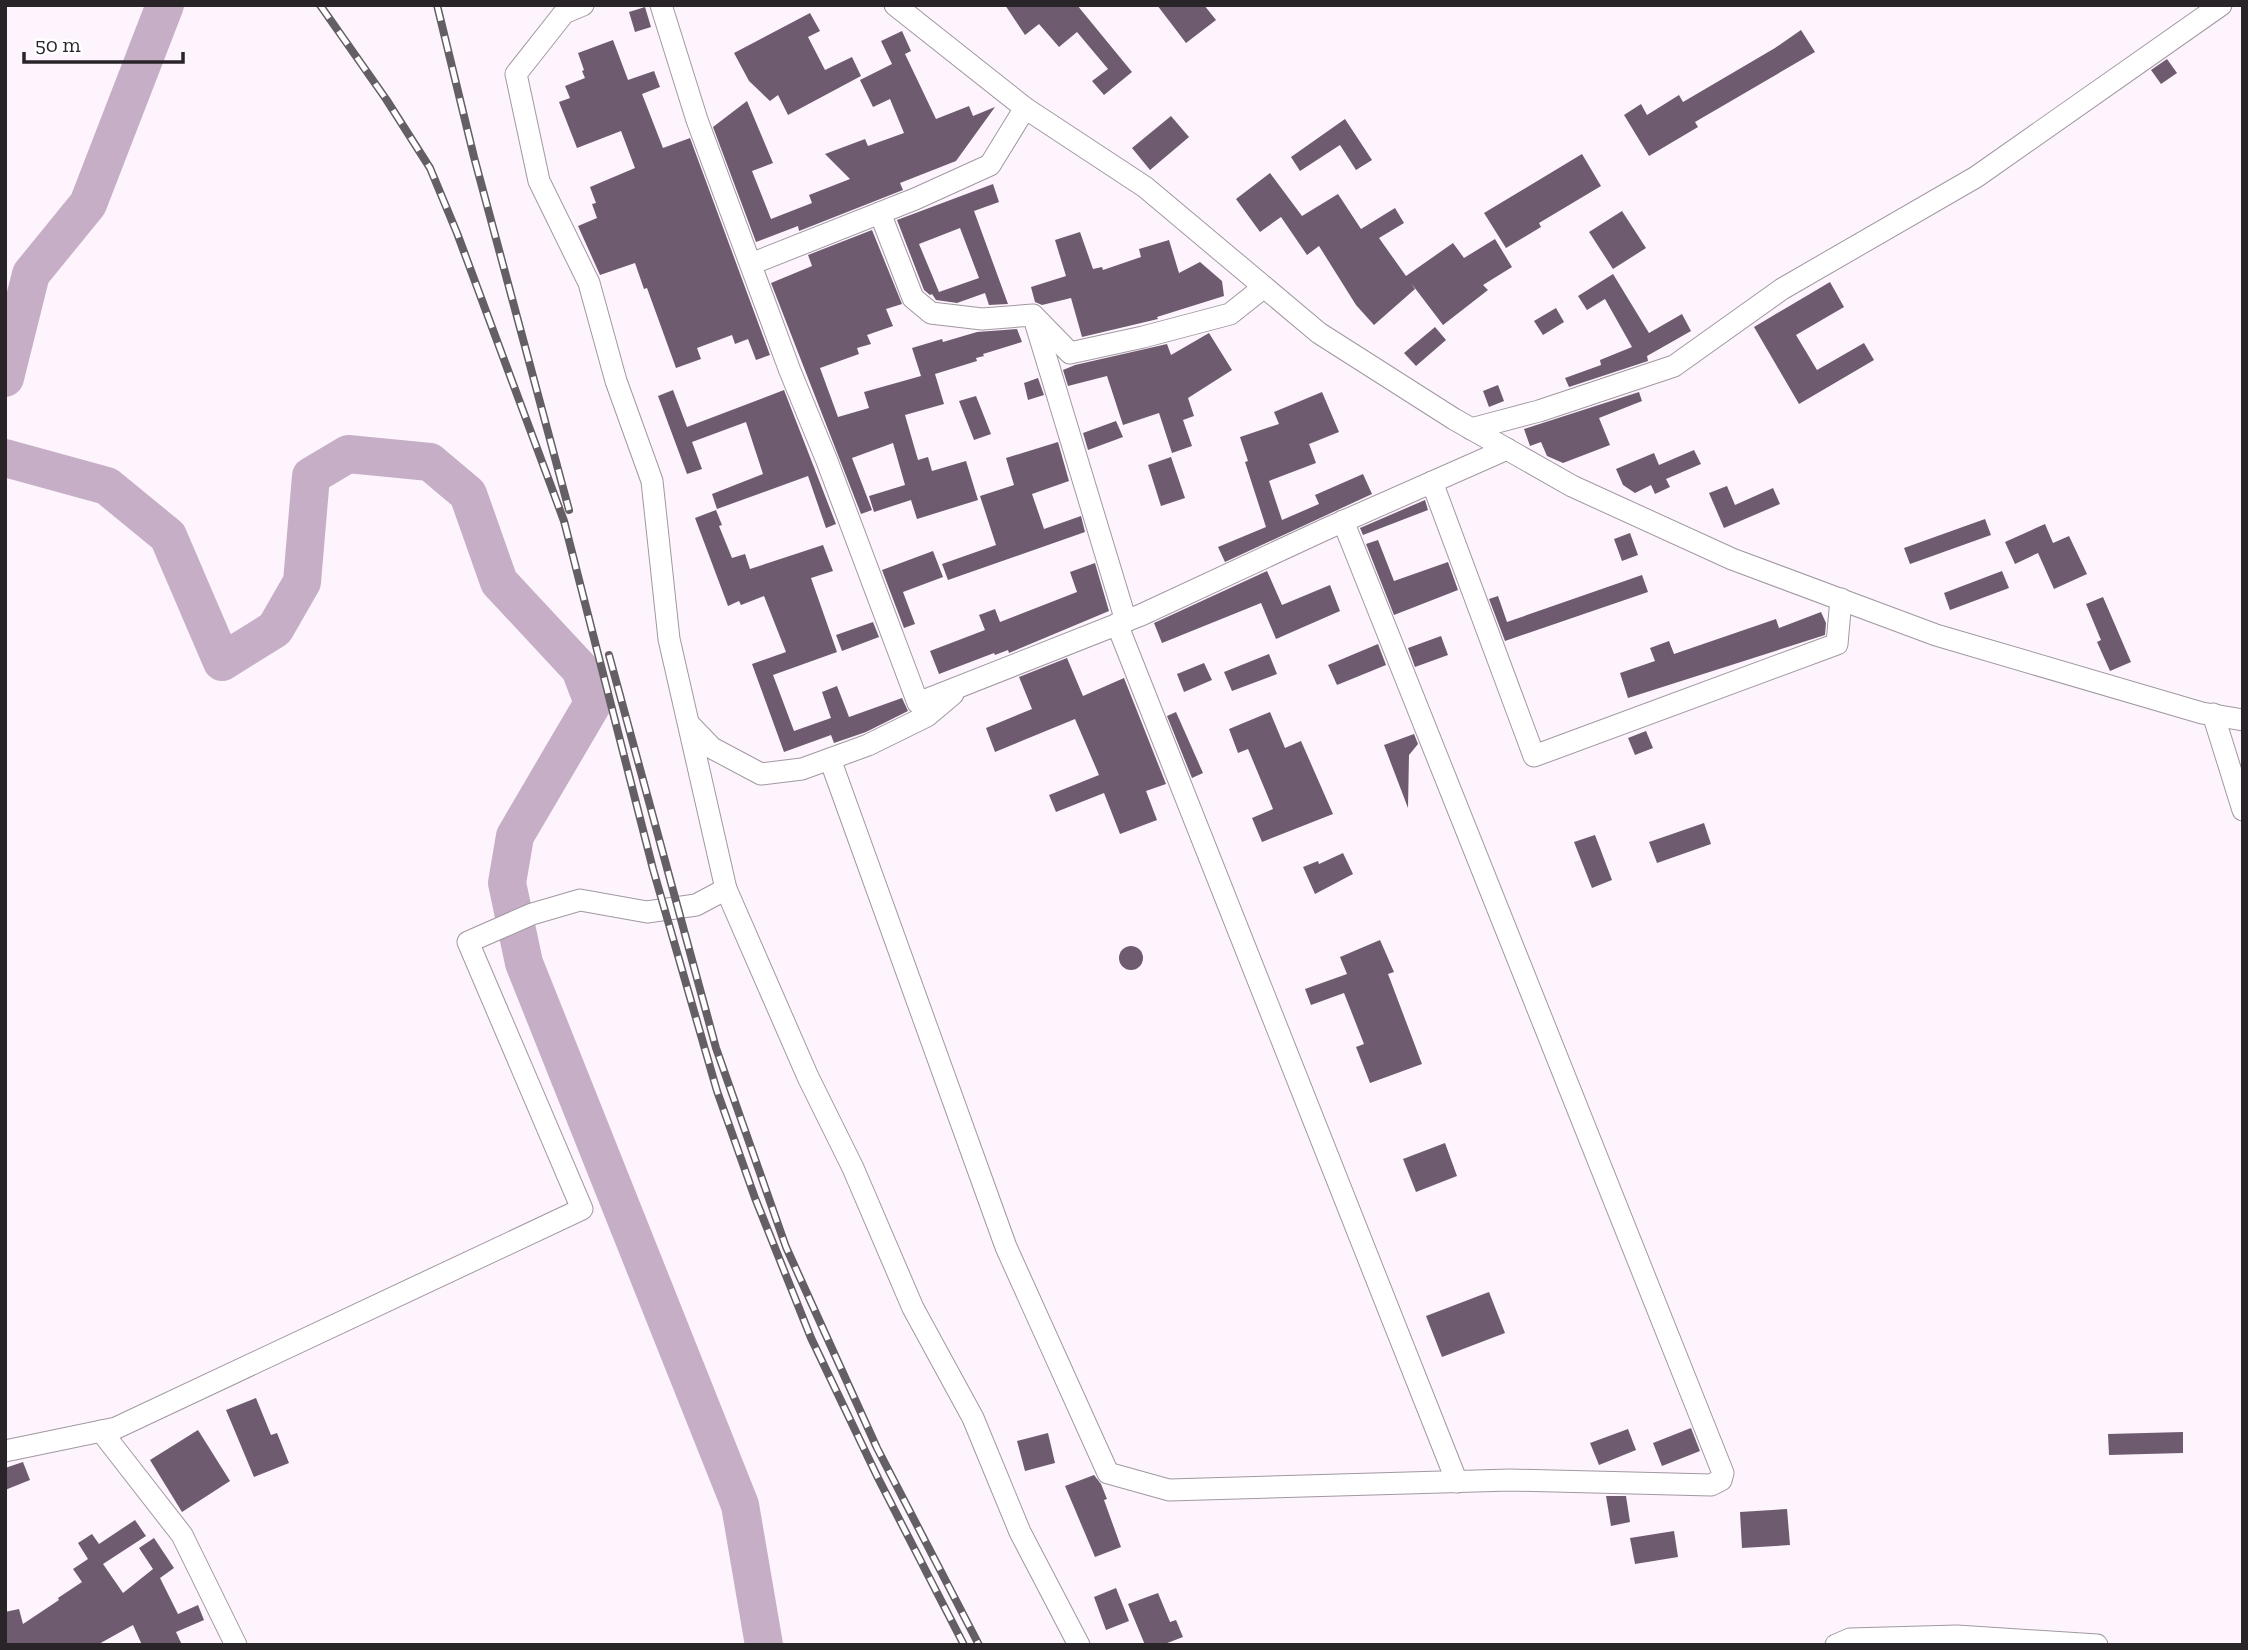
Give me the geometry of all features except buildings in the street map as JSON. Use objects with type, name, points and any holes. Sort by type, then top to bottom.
[{"type":"street","points":[[583,5],[564,13],[516,74],[539,181],[589,283],[616,381],[652,481],[669,639],[726,889],[808,1077],[853,1168],[914,1308],[973,1418],[1020,1532],[1079,1645]]},
{"type":"street","points":[[661,5],[697,120],[918,703],[1121,623],[1507,449]]},
{"type":"street","points":[[1471,429],[1539,411],[1674,366],[1782,289],[1976,177],[2221,5]]},
{"type":"street","points":[[898,6],[1025,108],[1145,187],[1319,333],[1471,429],[1572,485],[1732,559],[1936,635],[2213,714],[2243,720]]},
{"type":"street","points":[[751,264],[880,213],[990,165],[1025,108]]},
{"type":"street","points":[[880,213],[913,298],[931,313],[982,319],[1033,314]]},
{"type":"street","points":[[1033,314],[1070,353],[1230,314],[1264,288]]},
{"type":"street","points":[[1033,314],[1121,623],[1457,1482]]},
{"type":"street","points":[[1432,482],[1534,755],[1837,644],[1841,599]]},
{"type":"street","points":[[830,759],[1006,1247],[1108,1473],[1169,1490],[1510,1480],[1710,1485],[1721,1480],[1723,1473],[1343,521]]},
{"type":"street","points":[[687,722],[712,748],[761,774],[802,769],[868,745],[928,716],[962,685]]},
{"type":"street","points":[[2213,714],[2243,810]]},
{"type":"street","points":[[5,1451],[116,1428],[582,1209],[468,942],[532,915],[580,900],[647,912],[696,905],[726,889]]},
{"type":"street","points":[[102,1430],[182,1535],[236,1645]]},
{"type":"street","points":[[1836,1645],[1850,1639],[1956,1636],[2097,1645]]},
{"type":"waterway","points":[[5,378],[31,274],[88,204],[165,5]]},
{"type":"waterway","points":[[5,458],[107,486],[168,536],[222,662],[275,629],[302,582],[311,476],[348,454],[430,462],[468,494],[499,582],[580,669],[593,703],[515,836],[507,883],[524,963],[740,1505],[764,1645]]},
{"type":"railway","points":[[320,5],[386,99],[430,168],[457,233],[564,521],[653,869],[717,1091],[755,1198],[811,1338],[878,1478],[964,1645]]},
{"type":"railway","points":[[437,5],[474,157],[569,510]]},
{"type":"railway","points":[[609,655],[716,1048],[786,1247],[877,1448],[979,1645]]}]
